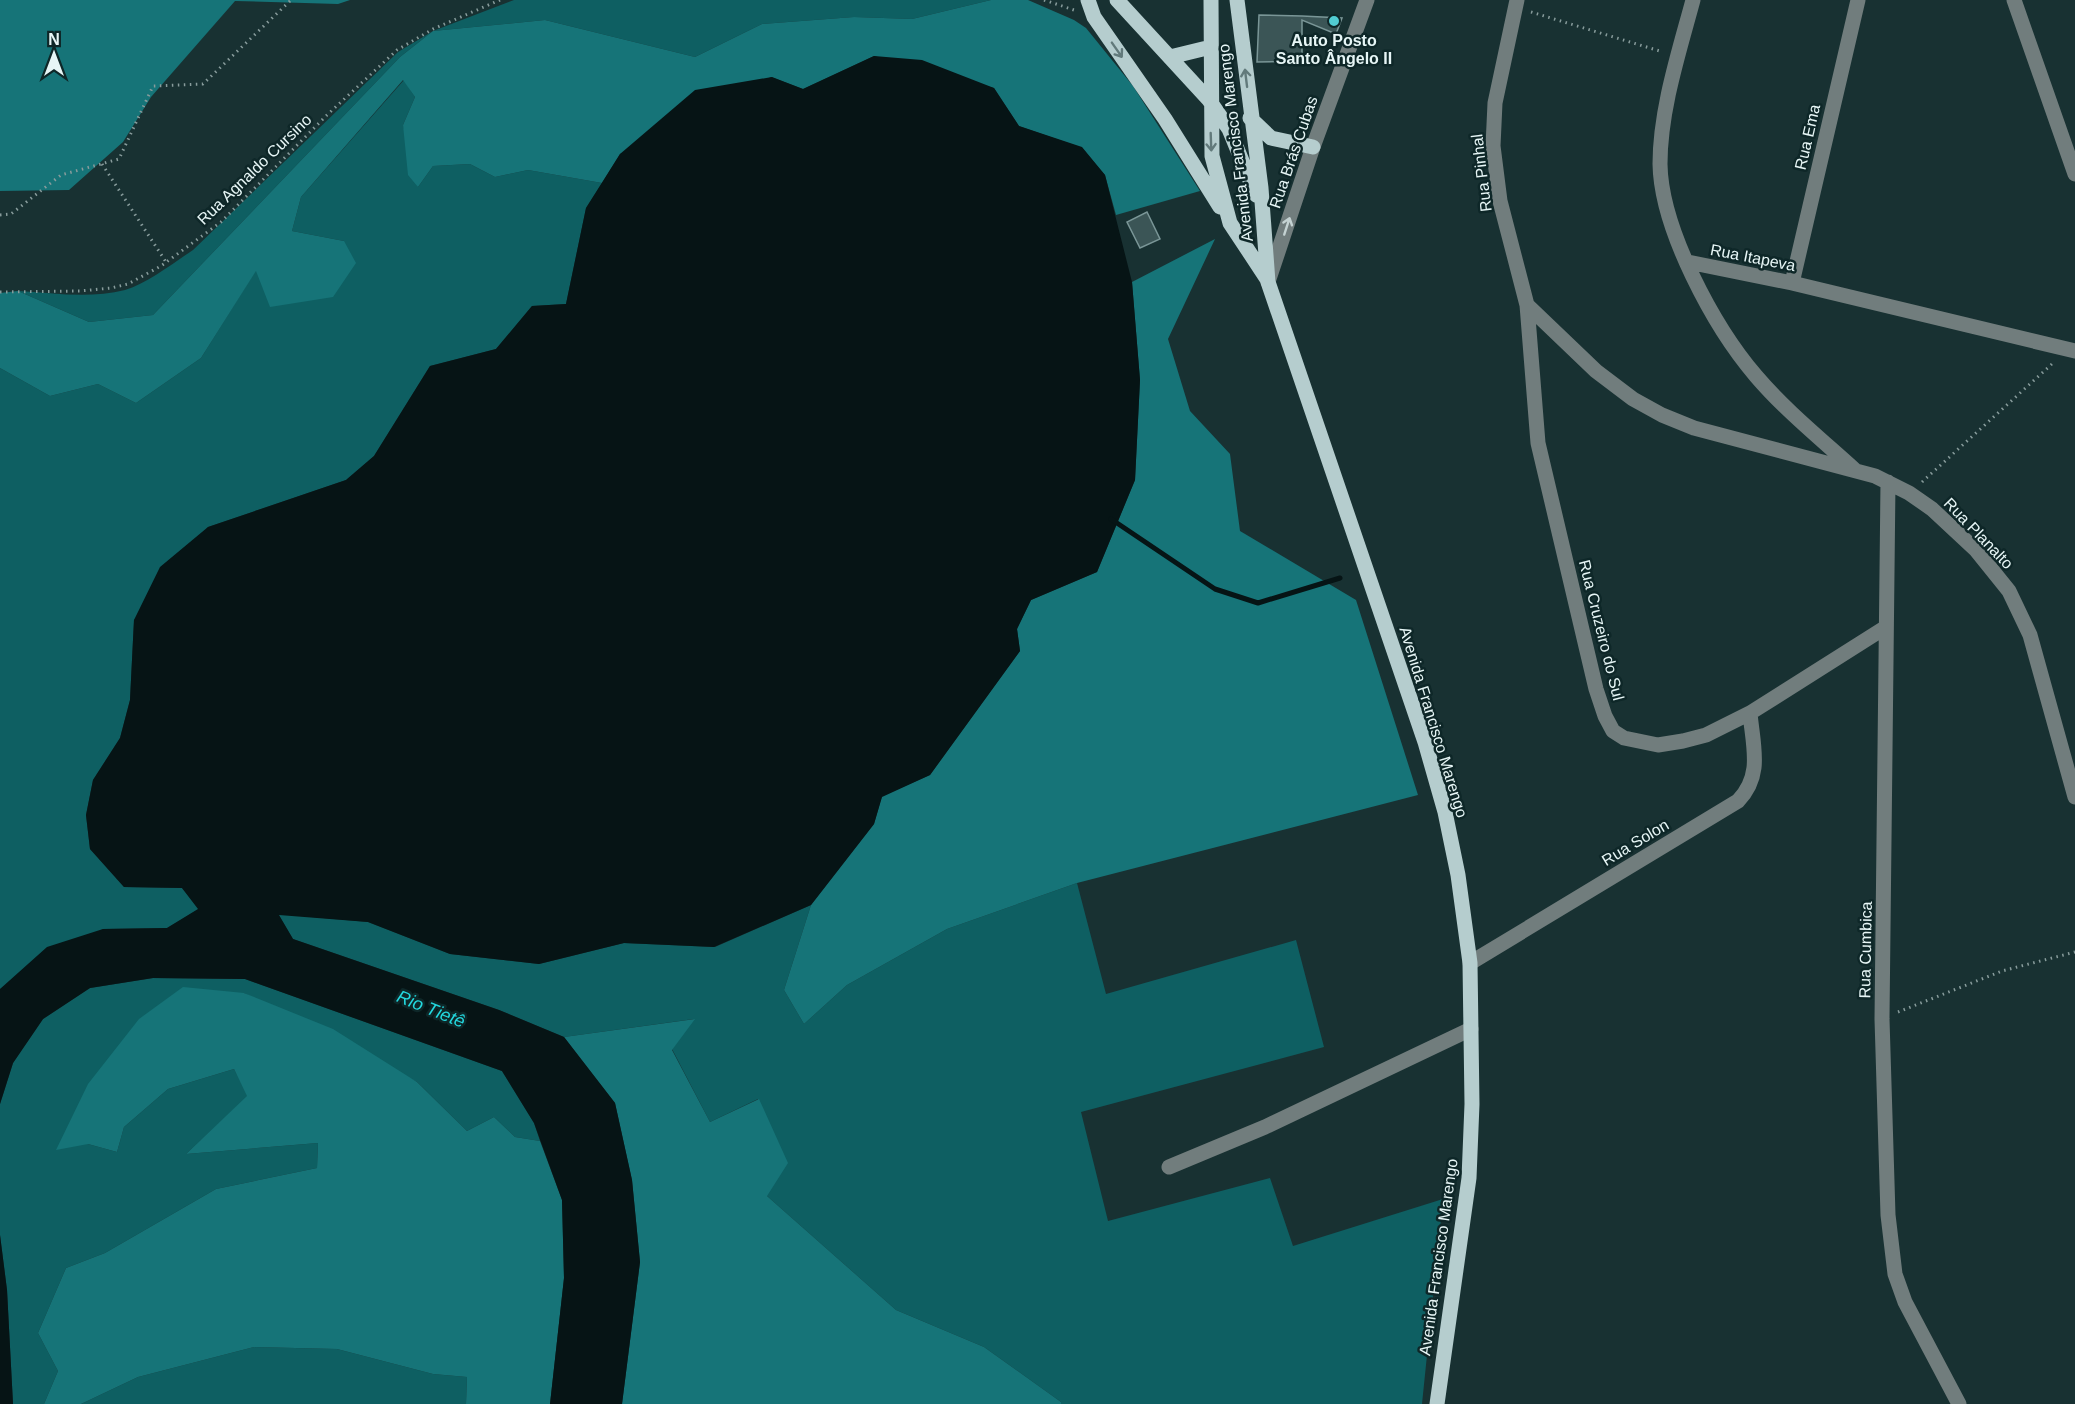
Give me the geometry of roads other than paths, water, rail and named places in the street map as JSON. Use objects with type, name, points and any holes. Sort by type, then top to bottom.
[{"type":"main road","points":[[1088,0],[1094,17],[1177,136],[1230,223]]},
{"type":"main road","points":[[1117,0],[1209,100],[1229,129],[1242,156],[1264,219]]},
{"type":"main road","name":"Avenida Francisco Marengo","points":[[1211,0],[1209,100],[1212,156],[1230,223],[1268,282],[1425,742],[1445,812],[1458,875],[1470,963],[1469,1178],[1437,1404]]},
{"type":"main road","name":"Avenida Francisco Marengo","points":[[1237,0],[1264,219],[1268,282]]},
{"type":"main road","points":[[1170,57],[1211,47]]},
{"type":"main road","points":[[1250,118],[1271,138],[1313,147]]},
{"type":"street","name":"Rua Brás Cubas","points":[[1268,282],[1313,147],[1367,0]]},
{"type":"street","name":"Rua Itapeva","points":[[1693,0],[1678,57],[1662,136],[1661,174],[1665,207],[1688,262],[1792,283],[2071,350]]},
{"type":"street","name":"Rua Ema","points":[[1792,283],[1858,0]]},
{"type":"street","points":[[2014,0],[2075,174]]},
{"type":"street","name":"Rua Pinhal","points":[[1516,4],[1495,103],[1493,146],[1500,201],[1527,305]]},
{"type":"street","name":"Rua Planalto","points":[[1688,262],[1704,297],[1756,376],[1857,474],[1888,482],[1910,493],[1932,509],[1976,550],[2009,591],[2030,635],[2075,797]]},
{"type":"street","points":[[1527,305],[1596,371],[1633,399],[1662,415],[1694,428],[1857,474]]},
{"type":"street","name":"Rua Cruzeiro do Sul","points":[[1527,305],[1538,443],[1587,655],[1605,716],[1613,731],[1624,738],[1658,744],[1706,735],[1750,712],[1886,627]]},
{"type":"street","name":"Rua Cumbica","points":[[1888,482],[1882,1018],[1888,1215],[1895,1274],[1905,1302],[1959,1404]]},
{"type":"street","name":"Rua Solon","points":[[1470,963],[1738,801],[1749,789],[1754,778],[1750,712]]},
{"type":"street","points":[[1169,1167],[1265,1126],[1471,1029]]},
{"type":"water","name":"Rio Tietê","points":[[874,56],[922,60],[994,88],[1019,126],[1082,147],[1105,175],[1132,282],[1140,380],[1135,480],[1097,572],[1031,600],[1017,629],[1020,651],[930,775],[882,797],[874,824],[811,905],[714,947],[624,943],[539,964],[450,954],[368,922],[279,915],[293,939],[499,1010],[564,1037],[615,1103],[632,1180],[640,1262],[622,1404],[550,1404],[564,1278],[562,1200],[534,1123],[502,1071],[245,979],[153,978],[90,988],[43,1019],[13,1063],[0,1104],[0,989],[47,947],[103,929],[167,928],[198,909],[182,888],[124,887],[90,849],[86,815],[93,780],[120,738],[130,700],[134,620],[160,567],[208,527],[346,480],[374,456],[430,366],[496,349],[532,306],[566,304],[586,208],[620,154],[695,90],[772,77],[803,89]]},
{"type":"water","points":[[0,1235],[7,1290],[13,1404],[0,1404]]},
{"type":"waterway","points":[[1111,519],[1215,589],[1258,603],[1340,578]]},
{"type":"place","name":"Auto Posto Santo Ângelo II","points":[[1334,21]]}]
